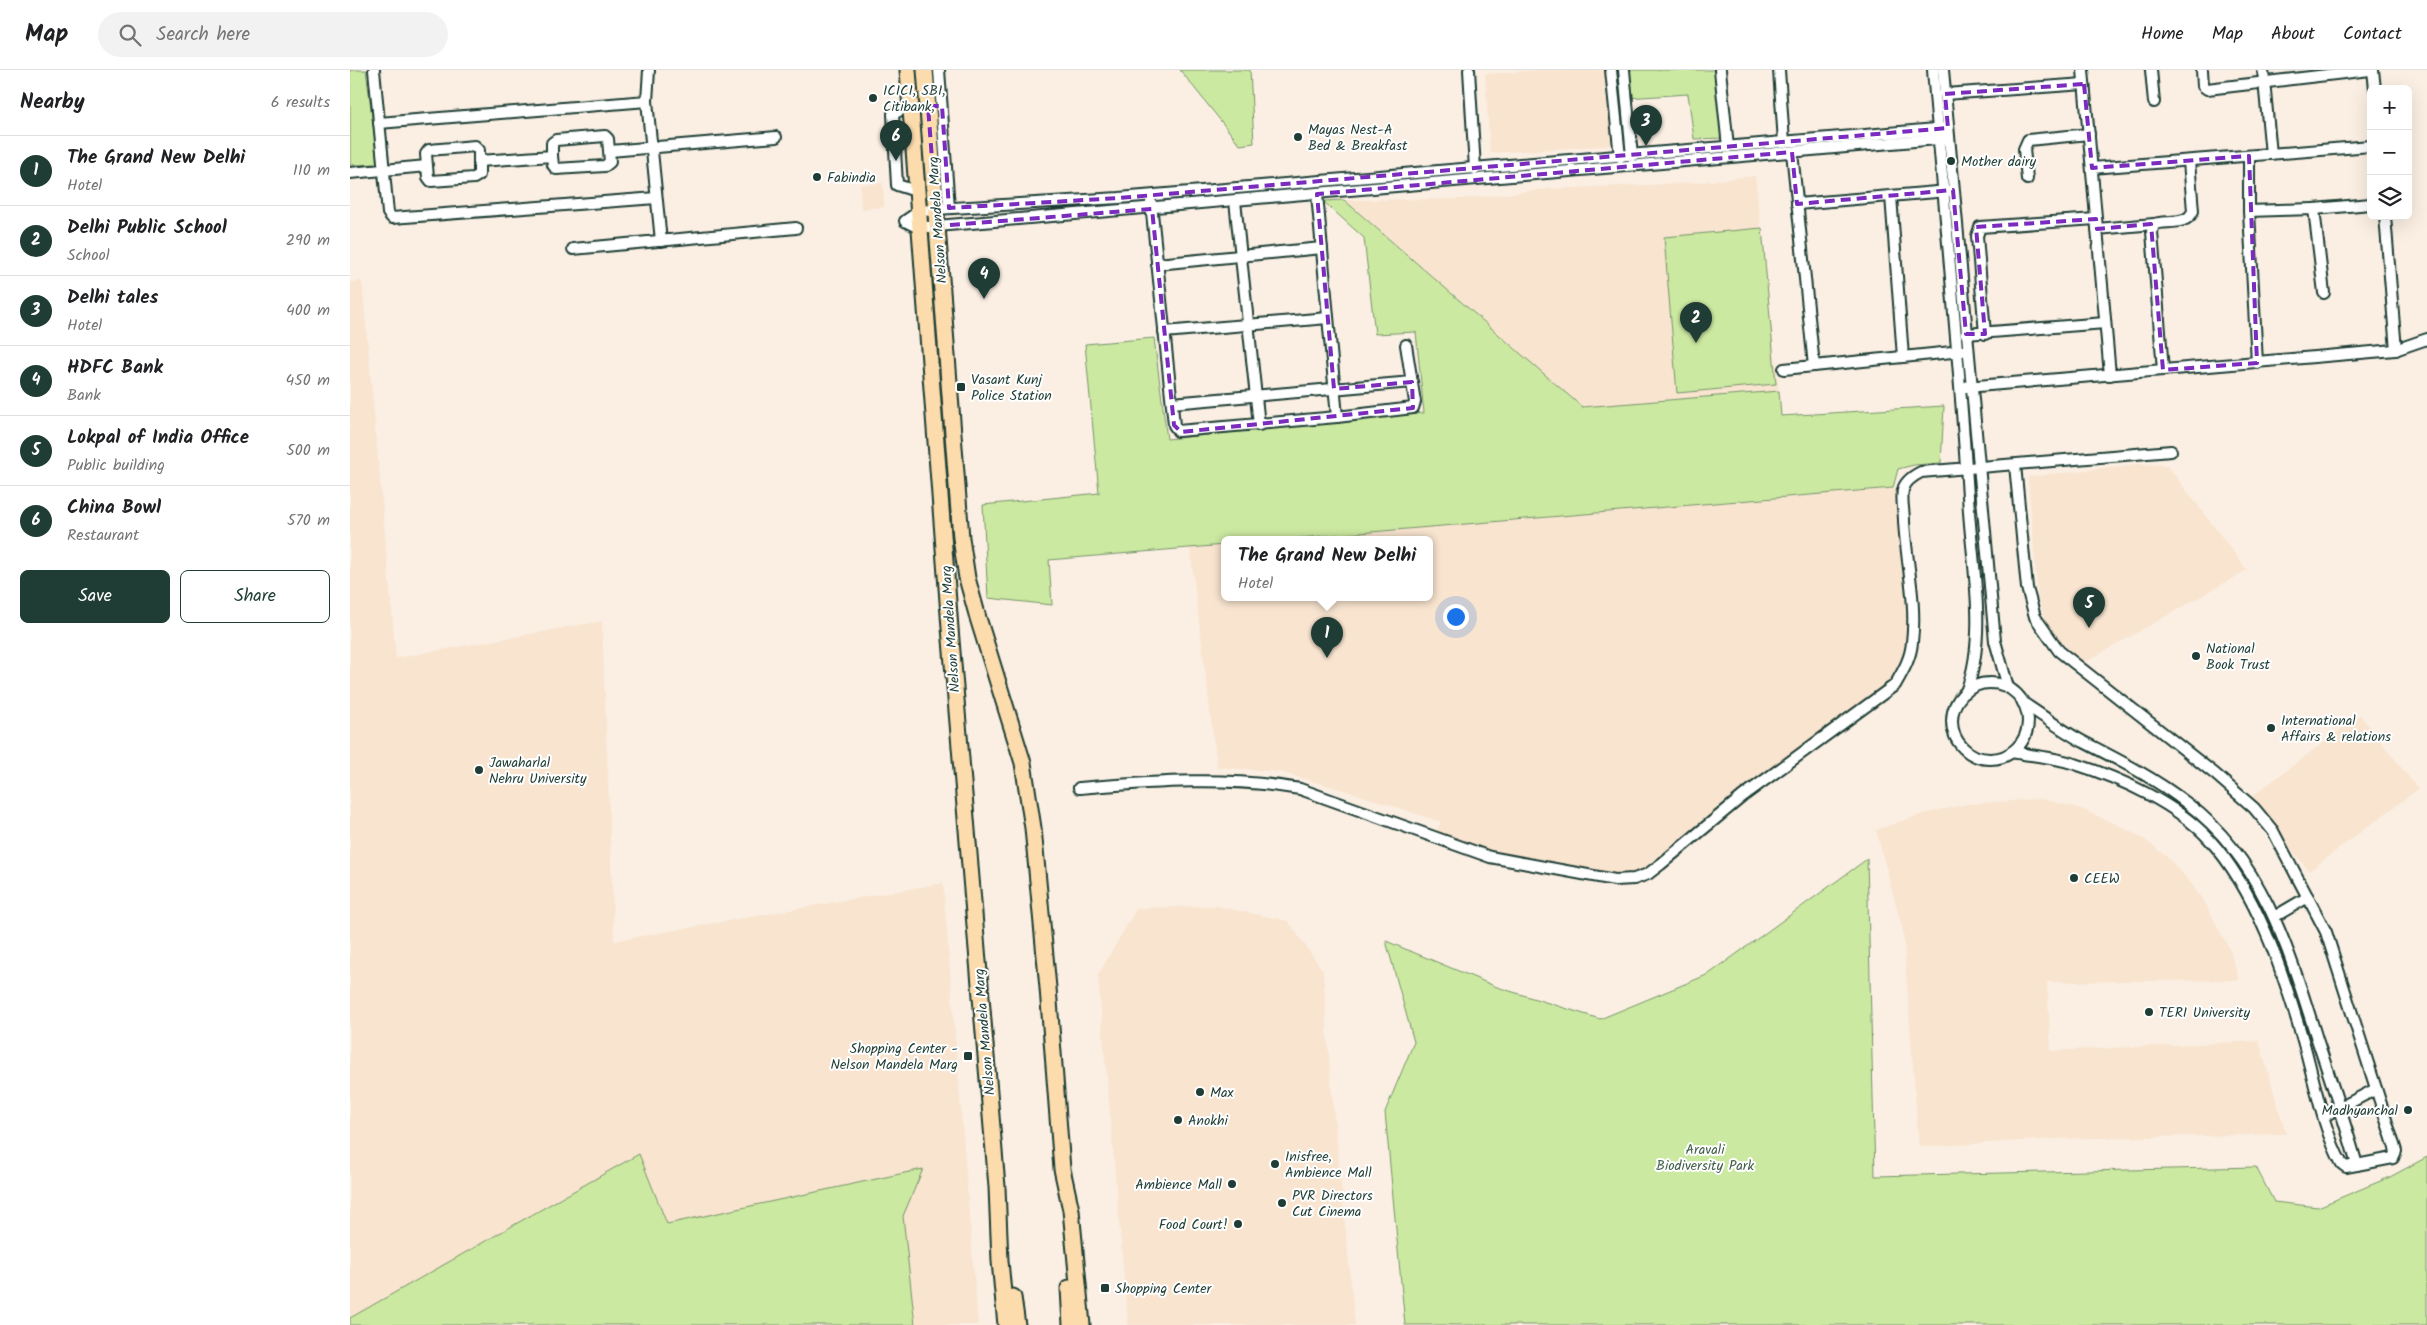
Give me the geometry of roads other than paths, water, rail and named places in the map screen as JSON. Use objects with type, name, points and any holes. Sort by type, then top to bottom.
[{"type":"main road","name":"Nelson Mandela Marg","points":[[908,70],[916,191],[936,424],[950,638],[998,1187],[1017,1325]]},
{"type":"main road","name":"Nelson Mandela Marg","points":[[926,70],[935,106],[942,209],[937,226],[961,538],[967,578],[1023,764],[1033,828],[1062,1169],[1071,1325]]},
{"type":"main road","name":"Nelson Mandela Marg","points":[[1062,1169],[1071,1210],[1082,1325]]},
{"type":"main road","name":"Nelson Mandela Marg","points":[[998,1187],[1000,1261],[1006,1325]]},
{"type":"street","points":[[374,70],[388,212],[392,218],[656,198]]},
{"type":"street","points":[[649,70],[646,101],[661,241]]},
{"type":"street","points":[[935,106],[939,70]]},
{"type":"street","points":[[1469,70],[1475,170]]},
{"type":"street","points":[[1611,70],[1620,157]]},
{"type":"street","points":[[1624,70],[1632,156]]},
{"type":"street","points":[[1720,70],[1728,147]]},
{"type":"street","points":[[1779,70],[1784,142]]},
{"type":"street","points":[[1933,70],[1943,133],[1962,351],[1960,388],[1977,639],[1975,663],[1966,692]]},
{"type":"street","points":[[1943,70],[1945,94],[1943,133]]},
{"type":"street","points":[[2083,70],[2110,375]]},
{"type":"street","points":[[2151,70],[2154,102]]},
{"type":"street","points":[[2202,70],[2203,86],[2207,89],[2264,82],[2320,72],[2372,70],[2374,85]]},
{"type":"street","points":[[2263,70],[2271,154]]},
{"type":"street","points":[[1945,94],[2084,84]]},
{"type":"street","points":[[379,123],[646,101]]},
{"type":"street","points":[[918,212],[1151,196],[1475,170],[1784,142],[1943,133]]},
{"type":"street","points":[[919,228],[1235,202],[1792,152],[1943,133]]},
{"type":"street","points":[[2027,179],[2024,149],[2028,140],[2088,134]]},
{"type":"street","points":[[605,136],[608,140],[610,162],[605,166],[556,169],[553,166],[552,156],[552,143],[556,140],[605,136]]},
{"type":"street","points":[[610,151],[776,137]]},
{"type":"street","points":[[475,146],[479,150],[479,175],[474,178],[431,181],[428,177],[427,166],[426,154],[429,150],[475,146]]},
{"type":"street","points":[[2092,168],[2367,146]]},
{"type":"street","points":[[1792,152],[1814,366]]},
{"type":"street","points":[[479,161],[552,156]]},
{"type":"street","points":[[2249,156],[2249,211],[2257,363]]},
{"type":"street","points":[[1985,334],[1977,236],[1980,228],[2154,224],[2183,221],[2191,216],[2193,211],[2189,161]]},
{"type":"street","points":[[350,173],[427,166]]},
{"type":"street","points":[[1265,186],[1269,198]]},
{"type":"street","points":[[1797,204],[1948,190]]},
{"type":"street","points":[[1948,190],[1966,334],[1962,351],[1971,386],[1995,641],[2008,688],[2023,703],[2062,729],[2108,753],[2188,803],[2232,845],[2246,864],[2274,917],[2292,960],[2341,1108],[2357,1165]]},
{"type":"street","points":[[1318,194],[1337,418]]},
{"type":"street","points":[[1151,196],[1174,425],[1181,432],[1337,418],[1413,408],[1415,404],[1406,345]]},
{"type":"street","points":[[1891,196],[1903,357]]},
{"type":"street","points":[[1235,202],[1259,425]]},
{"type":"street","points":[[2249,211],[2314,209],[2367,204]]},
{"type":"street","points":[[2314,209],[2324,293]]},
{"type":"street","points":[[2385,220],[2396,350]]},
{"type":"street","points":[[2154,224],[2152,232],[2163,370]]},
{"type":"street","points":[[573,249],[796,228]]},
{"type":"street","points":[[1158,264],[1322,248]]},
{"type":"street","points":[[1164,332],[1328,318]]},
{"type":"street","points":[[1966,334],[2105,323]]},
{"type":"street","points":[[1960,388],[2396,350],[2427,339]]},
{"type":"street","points":[[1784,369],[1962,351]]},
{"type":"street","points":[[1172,403],[1412,382]]},
{"type":"street","points":[[1079,788],[1201,780],[1276,785],[1300,789],[1490,857],[1579,875],[1615,880],[1634,879],[1648,874],[1743,796],[1877,700],[1895,684],[1906,665],[1912,644],[1912,600],[1905,541],[1903,490],[1906,482],[1921,472],[1967,470],[2171,451]]},
{"type":"street","points":[[2012,752],[2072,763],[2111,778],[2167,805],[2208,838],[2239,881],[2269,942],[2301,1035],[2324,1116],[2342,1164],[2346,1167],[2390,1160],[2396,1155],[2326,932],[2273,831],[2254,808],[2215,774],[2059,651],[2048,638],[2035,616],[2027,588],[2016,465]]},
{"type":"street","points":[[2008,688],[1989,683],[1974,687],[1959,700],[1953,714],[1953,730],[1959,743],[1965,750],[1980,757],[1998,758],[2012,752],[2022,742],[2027,729],[2027,714],[2023,703]]},
{"type":"street","points":[[2274,917],[2308,897]]},
{"type":"street","points":[[2324,1116],[2376,1090]]},
{"type":"place","name":"ICICI, SBI, Citibank,","points":[[873,98]]},
{"type":"place","name":"Mayas Nest-A Bed & Breakfast","points":[[1298,137]]},
{"type":"place","name":"Delhi tales","points":[[1646,146]]},
{"type":"place","name":"China Bowl","points":[[896,161]]},
{"type":"place","name":"Mother dairy","points":[[1951,161]]},
{"type":"place","name":"Fabindia","points":[[817,177]]},
{"type":"place","name":"HDFC Bank","points":[[984,299]]},
{"type":"place","name":"Delhi Public School","points":[[1696,343]]},
{"type":"place","name":"Vasant Kunj Police Station","points":[[961,387]]},
{"type":"place","name":"Lokpal of India Office","points":[[2089,628]]},
{"type":"place","name":"National Book Trust","points":[[2196,656]]},
{"type":"place","name":"The Grand New Delhi","points":[[1327,658]]},
{"type":"place","name":"International Affairs & relations","points":[[2271,728]]},
{"type":"place","name":"Jawaharlal Nehru University","points":[[479,770]]},
{"type":"place","name":"CEEW","points":[[2074,878]]},
{"type":"place","name":"TERI University","points":[[2149,1012]]},
{"type":"place","name":"Shopping Center - Nelson Mandela Marg","points":[[968,1056]]},
{"type":"place","name":"Max","points":[[1200,1092]]},
{"type":"place","name":"Madhyanchal","points":[[2408,1110]]},
{"type":"place","name":"Anokhi","points":[[1178,1120]]},
{"type":"place","name":"Inisfree, Ambience Mall","points":[[1275,1164]]},
{"type":"place","name":"Ambience Mall","points":[[1232,1184]]},
{"type":"place","name":"PVR Directors Cut Cinema","points":[[1282,1203]]},
{"type":"place","name":"Food Court!","points":[[1238,1224]]},
{"type":"place","name":"Shopping Center","points":[[1105,1288]]},
{"type":"park label","name":"Aravali Biodiversity Park","points":[[1705,1158]]}]
